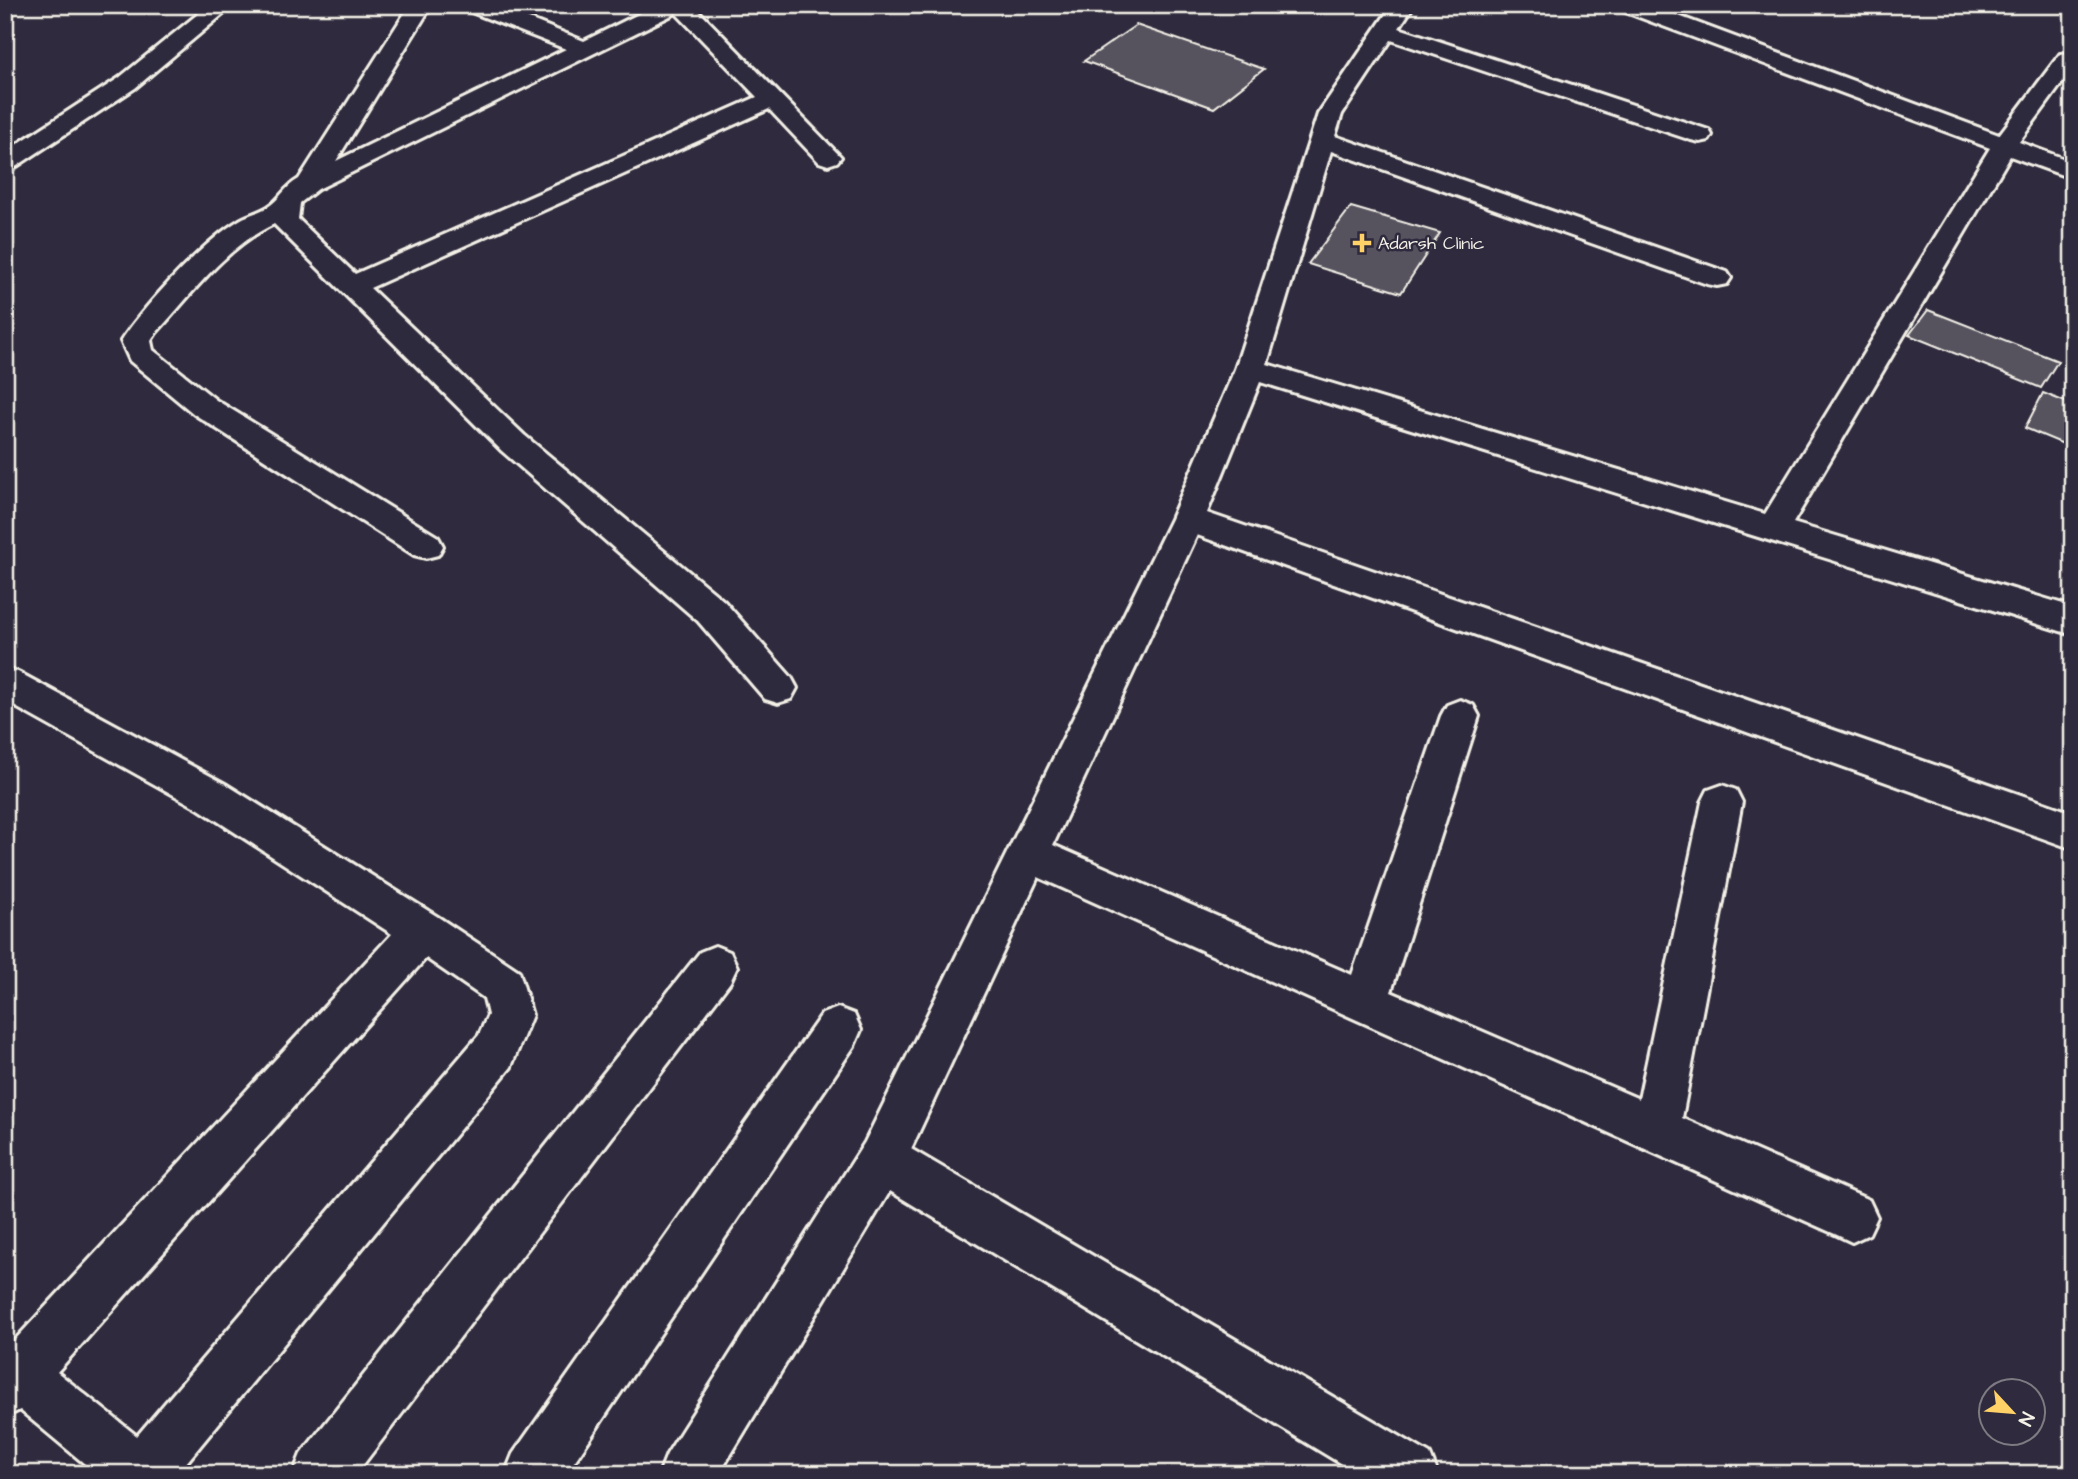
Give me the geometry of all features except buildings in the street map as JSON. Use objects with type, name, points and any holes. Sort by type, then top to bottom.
[{"type":"street","points":[[5,163],[127,83],[223,5]]},
{"type":"street","points":[[309,184],[421,5]]},
{"type":"street","points":[[474,5],[585,49]]},
{"type":"street","points":[[675,5],[309,184],[289,196],[283,209],[285,221],[513,443],[711,611],[778,688]]},
{"type":"street","points":[[681,5],[828,157]]},
{"type":"street","points":[[1628,5],[2073,171]]},
{"type":"street","points":[[687,1474],[882,1158],[1188,519],[1250,369],[1330,114],[1394,18],[1700,135]]},
{"type":"street","points":[[1772,530],[2003,147],[2068,59]]},
{"type":"street","points":[[351,286],[772,99]]},
{"type":"street","points":[[1322,139],[1717,278]]},
{"type":"street","points":[[283,209],[248,226],[220,247],[145,327],[136,341],[140,354],[205,407],[426,546]]},
{"type":"street","points":[[1250,369],[2073,621]]},
{"type":"street","points":[[1188,519],[2073,831]]},
{"type":"street","points":[[5,683],[213,797],[423,931],[503,986],[510,1015],[495,1051],[141,1474],[10,1376],[423,931]]},
{"type":"street","points":[[1365,1002],[1460,716]]},
{"type":"street","points":[[1656,1131],[1722,802]]},
{"type":"street","points":[[1029,854],[1852,1217]]},
{"type":"street","points":[[321,1474],[715,967]]},
{"type":"street","points":[[533,1474],[838,1030]]},
{"type":"street","points":[[882,1158],[1410,1474]]},
{"type":"place","name":"Adarsh Clinic","points":[[1362,243]]}]
